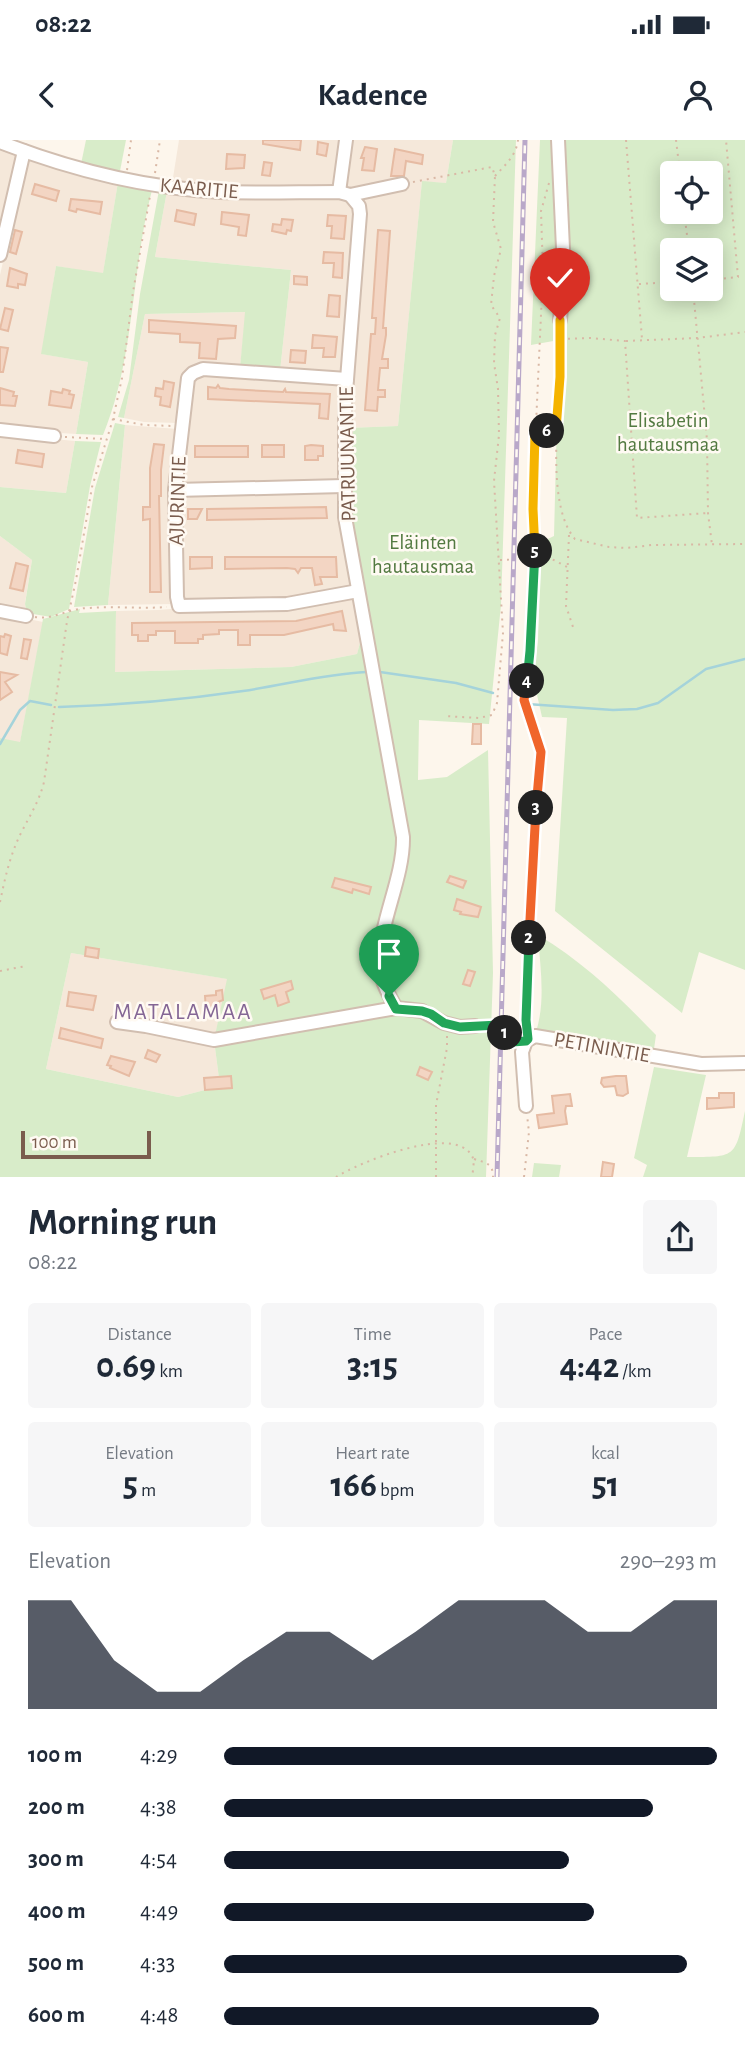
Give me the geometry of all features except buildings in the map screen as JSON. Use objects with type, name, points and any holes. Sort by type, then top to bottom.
[{"type":"street","points":[[345,193],[346,140]]},
{"type":"street","points":[[558,140],[564,270],[560,320]]},
{"type":"street","name":"KAARITIE","points":[[0,142],[126,180],[218,192],[345,193],[402,184]]},
{"type":"street","points":[[0,255],[24,151]]},
{"type":"street","name":"PATRUUNANTIE","points":[[345,193],[359,206],[360,214],[346,379],[345,517],[399,807],[403,847],[398,881],[384,932],[380,963],[382,979],[396,1009]]},
{"type":"street","name":"AJURINTIE","points":[[178,606],[176,490],[188,378],[198,369],[346,379]]},
{"type":"street","points":[[0,430],[54,436]]},
{"type":"street","points":[[176,490],[344,486]]},
{"type":"street","points":[[178,606],[287,604],[358,591]]},
{"type":"street","points":[[0,611],[26,616]]},
{"type":"street","points":[[117,1022],[214,1040],[396,1009],[422,1011],[444,1023],[460,1027],[480,1027]]},
{"type":"street","name":"PETININTIE","points":[[526,1106],[522,1052],[527,1040],[541,1037],[701,1064],[745,1063]]},
{"type":"path","points":[[126,180],[131,140]]},
{"type":"path","points":[[0,902],[6,870],[22,832],[37,806],[44,782],[69,610],[92,488],[113,419],[160,140]]},
{"type":"path","points":[[495,176],[512,158],[517,150],[518,140]]},
{"type":"path","points":[[626,140],[642,339]]},
{"type":"path","points":[[676,140],[679,161]]},
{"type":"path","points":[[723,279],[738,277],[726,140]]},
{"type":"path","points":[[402,184],[492,167],[495,176],[494,222],[501,249],[494,276],[491,305],[500,318],[495,335],[494,363],[499,435],[494,481],[503,633],[497,703],[492,715],[479,718],[444,716]]},
{"type":"path","points":[[480,1027],[499,1025],[512,1042],[527,1040],[530,894],[541,752],[524,700],[530,651],[535,555],[535,433],[543,291],[541,211],[549,179]]},
{"type":"path","points":[[639,284],[660,283]]},
{"type":"path","points":[[694,301],[707,440],[708,513],[712,545]]},
{"type":"path","points":[[560,320],[556,430],[558,488],[561,511],[569,533],[566,606],[575,630]]},
{"type":"path","points":[[559,339],[625,341],[698,338],[745,332]]},
{"type":"path","points":[[625,341],[637,518],[708,513]]},
{"type":"path","points":[[113,419],[144,425],[181,426]]},
{"type":"path","points":[[535,433],[556,430]]},
{"type":"path","points":[[54,436],[106,439]]},
{"type":"path","points":[[569,533],[575,539],[610,547],[745,544]]},
{"type":"path","points":[[499,561],[524,559],[535,555],[548,557],[567,567]]},
{"type":"path","points":[[26,616],[50,618],[69,610],[178,606]]},
{"type":"path","points":[[0,971],[26,966]]},
{"type":"path","points":[[436,1177],[436,1105],[447,1048],[444,1023]]},
{"type":"path","points":[[524,1177],[528,1132],[526,1106]]},
{"type":"path","points":[[336,1177],[365,1162],[436,1142],[466,1149],[473,1159],[493,1168],[493,1177]]},
{"type":"path","points":[[472,1177],[473,1159]]},
{"type":"shaded area","points":[[179,140],[342,140],[335,188],[273,189],[172,184]]},
{"type":"shaded area","points":[[349,140],[453,140],[446,183],[422,182],[398,426],[348,428],[363,213],[342,190]]},
{"type":"shaded area","points":[[0,147],[18,154],[0,234]]},
{"type":"shaded area","points":[[27,156],[118,182],[103,274],[56,266],[42,354],[88,362],[76,434],[0,426],[0,275]]},
{"type":"shaded area","points":[[167,191],[349,198],[356,208],[344,375],[280,371],[291,270],[155,257]]},
{"type":"shaded area","points":[[246,312],[240,368],[197,367],[178,423],[144,422],[124,418],[145,314]]},
{"type":"shaded area","points":[[199,372],[344,381],[341,483],[178,487],[188,387]]},
{"type":"shaded area","points":[[125,425],[178,429],[175,604],[108,605]]},
{"type":"shaded area","points":[[0,434],[75,441],[66,493],[0,487]]},
{"type":"shaded area","points":[[341,489],[356,589],[286,602],[181,603],[179,493]]},
{"type":"shaded area","points":[[0,536],[32,560],[25,603],[27,613],[0,608]]},
{"type":"shaded area","points":[[357,594],[364,628],[357,654],[291,667],[114,672],[116,611]]},
{"type":"shaded area","points":[[0,613],[43,622],[20,743],[0,738]]},
{"type":"shaded area","points":[[71,953],[228,979],[214,1040],[220,1086],[178,1097],[46,1069]]},
{"type":"green space","points":[[86,140],[126,140],[120,171],[81,164]]},
{"type":"green space","name":"Eläinten hautausmaa","points":[[453,140],[516,140],[501,605],[489,724],[419,720],[418,780],[447,777],[488,750],[493,973],[486,1177],[0,1177],[0,738],[20,742],[43,619],[80,609],[79,613],[116,611],[115,672],[291,667],[357,654],[364,628],[349,516],[348,428],[398,426],[422,181],[446,183]],"holes":[[[71,953],[227,979],[214,1040],[220,1086],[178,1097],[46,1069]]]},
{"type":"green space","name":"Elisabetin hautausmaa","points":[[540,140],[745,140],[745,970],[699,952],[682,1013],[555,911],[567,718],[542,717],[533,677],[539,606],[535,545],[554,536],[559,340],[531,345]]},
{"type":"green space","points":[[118,182],[152,190],[127,345],[113,406],[103,435],[76,434],[88,362],[41,354],[56,266],[103,273]]},
{"type":"green space","points":[[159,190],[167,191],[155,257],[291,270],[280,371],[240,368],[245,312],[145,314],[124,418],[118,417],[129,380],[140,294]]},
{"type":"green space","points":[[115,423],[125,425],[108,605],[74,607],[95,488]]},
{"type":"green space","points":[[75,441],[101,442],[90,486],[69,609],[51,617],[27,613],[25,604],[32,560],[0,536],[0,487],[66,493]]},
{"type":"green space","points":[[538,935],[586,969],[628,1007],[656,1035],[654,1049],[536,1032],[542,996]]},
{"type":"green space","points":[[654,1067],[706,1075],[687,1157],[724,1155],[731,1152],[739,1138],[745,1111],[745,1177],[643,1177],[647,1165],[634,1158]]},
{"type":"green space","points":[[534,1163],[561,1165],[559,1177],[532,1177]]},
{"type":"waterway","points":[[527,704],[637,709],[658,703],[706,669],[745,659]]},
{"type":"waterway","points":[[59,707],[197,697],[366,672]]},
{"type":"waterway","points":[[380,672],[456,683],[493,693]]},
{"type":"waterway","points":[[0,744],[20,710],[30,701],[51,705]]},
{"type":"railway","points":[[497,1177],[525,140]]},
{"type":"district","name":"MATALAMAA","points":[[183,1011]]},
{"type":"route","points":[[389,996],[396,1009],[422,1011],[444,1023],[460,1027],[499,1025],[512,1042],[528,1039],[526,1020],[530,894],[541,752],[524,700],[530,651],[535,555],[535,433],[556,430],[560,320]]}]
